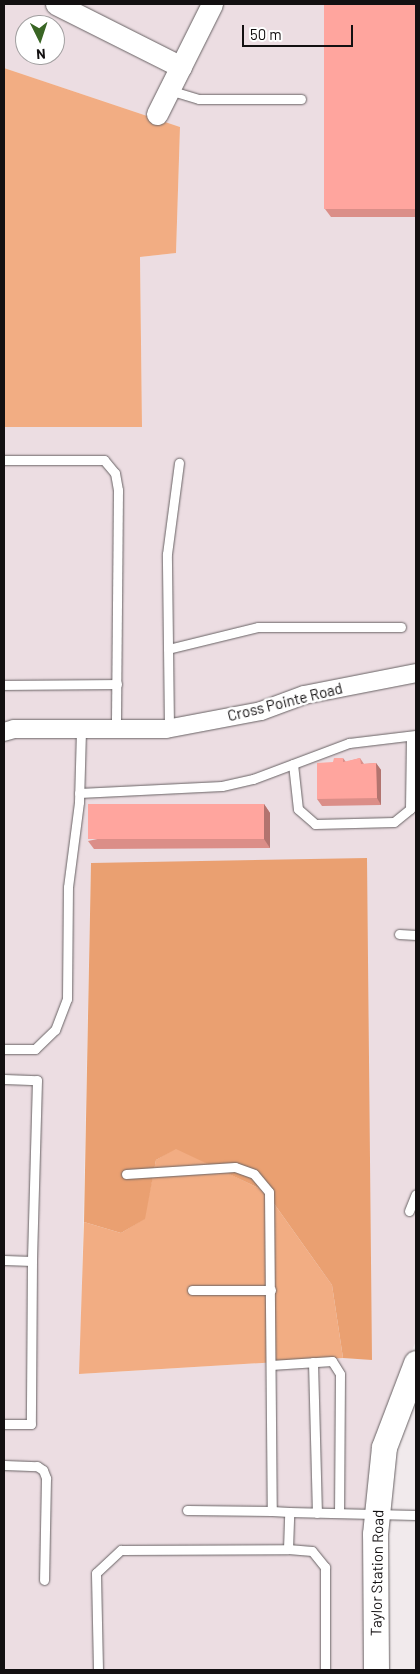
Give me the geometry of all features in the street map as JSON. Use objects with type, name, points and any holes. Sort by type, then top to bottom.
[{"type":"main road","name":"Taylor Station Road","points":[[376,1670],[377,1515],[384,1447],[416,1363]]},
{"type":"street","points":[[56,4],[181,67]]},
{"type":"street","points":[[157,114],[212,4]]},
{"type":"street","name":"Cross Pointe Road","points":[[4,732],[169,728],[261,711],[304,695],[416,674]]},
{"type":"lane","points":[[169,90],[199,99],[302,99]]},
{"type":"lane","points":[[4,460],[104,460],[115,473],[118,490],[116,729]]},
{"type":"lane","points":[[169,728],[167,554],[179,462]]},
{"type":"lane","points":[[168,649],[258,627],[401,627]]},
{"type":"lane","points":[[4,685],[117,684]]},
{"type":"lane","points":[[4,1049],[35,1049],[55,1030],[67,999],[68,887],[79,793],[81,729]]},
{"type":"lane","points":[[79,793],[222,786],[253,780],[293,764],[349,743],[413,736],[410,809],[394,822],[316,824],[298,809],[293,764]]},
{"type":"lane","points":[[399,934],[416,935]]},
{"type":"lane","points":[[4,1079],[36,1080],[30,1424],[4,1424]]},
{"type":"lane","points":[[126,1174],[235,1168],[254,1174],[269,1192],[272,1511]]},
{"type":"lane","points":[[409,1211],[416,1194]]},
{"type":"lane","points":[[4,1260],[32,1261]]},
{"type":"lane","points":[[192,1290],[271,1290]]},
{"type":"lane","points":[[271,1365],[332,1361],[340,1374],[339,1513]]},
{"type":"lane","points":[[313,1362],[317,1513]]},
{"type":"lane","points":[[4,1465],[37,1466],[43,1470],[46,1478],[44,1580]]},
{"type":"lane","points":[[188,1510],[416,1515]]},
{"type":"lane","points":[[288,1549],[289,1512]]},
{"type":"lane","points":[[98,1670],[96,1573],[121,1550],[288,1549],[312,1550],[325,1567],[325,1670]]},
{"type":"shaded area","points":[[4,4],[416,4],[416,1341],[399,1380],[370,1670],[4,1670],[4,427],[142,427],[140,257],[176,253],[180,127],[4,68]],"holes":[[[91,863],[372,1359],[343,1358],[80,1374]]]},
{"type":"shaded area","points":[[4,68],[180,127],[176,253],[140,257],[142,427],[4,427]]},
{"type":"shaded area","points":[[367,858],[372,1360],[343,1358],[332,1285],[265,1191],[176,1149],[156,1160],[145,1219],[121,1233],[84,1222],[91,863]]},
{"type":"shaded area","points":[[176,1148],[265,1191],[332,1285],[343,1358],[79,1374],[84,1222],[121,1233],[144,1219],[156,1160]]},
{"type":"building","points":[[324,4],[416,4],[416,209],[324,209]]},
{"type":"building","points":[[334,758],[343,758],[343,762],[360,758],[361,764],[376,763],[377,798],[317,799],[317,763],[333,762]]},
{"type":"building","points":[[88,804],[264,804],[264,839],[88,839]]}]
